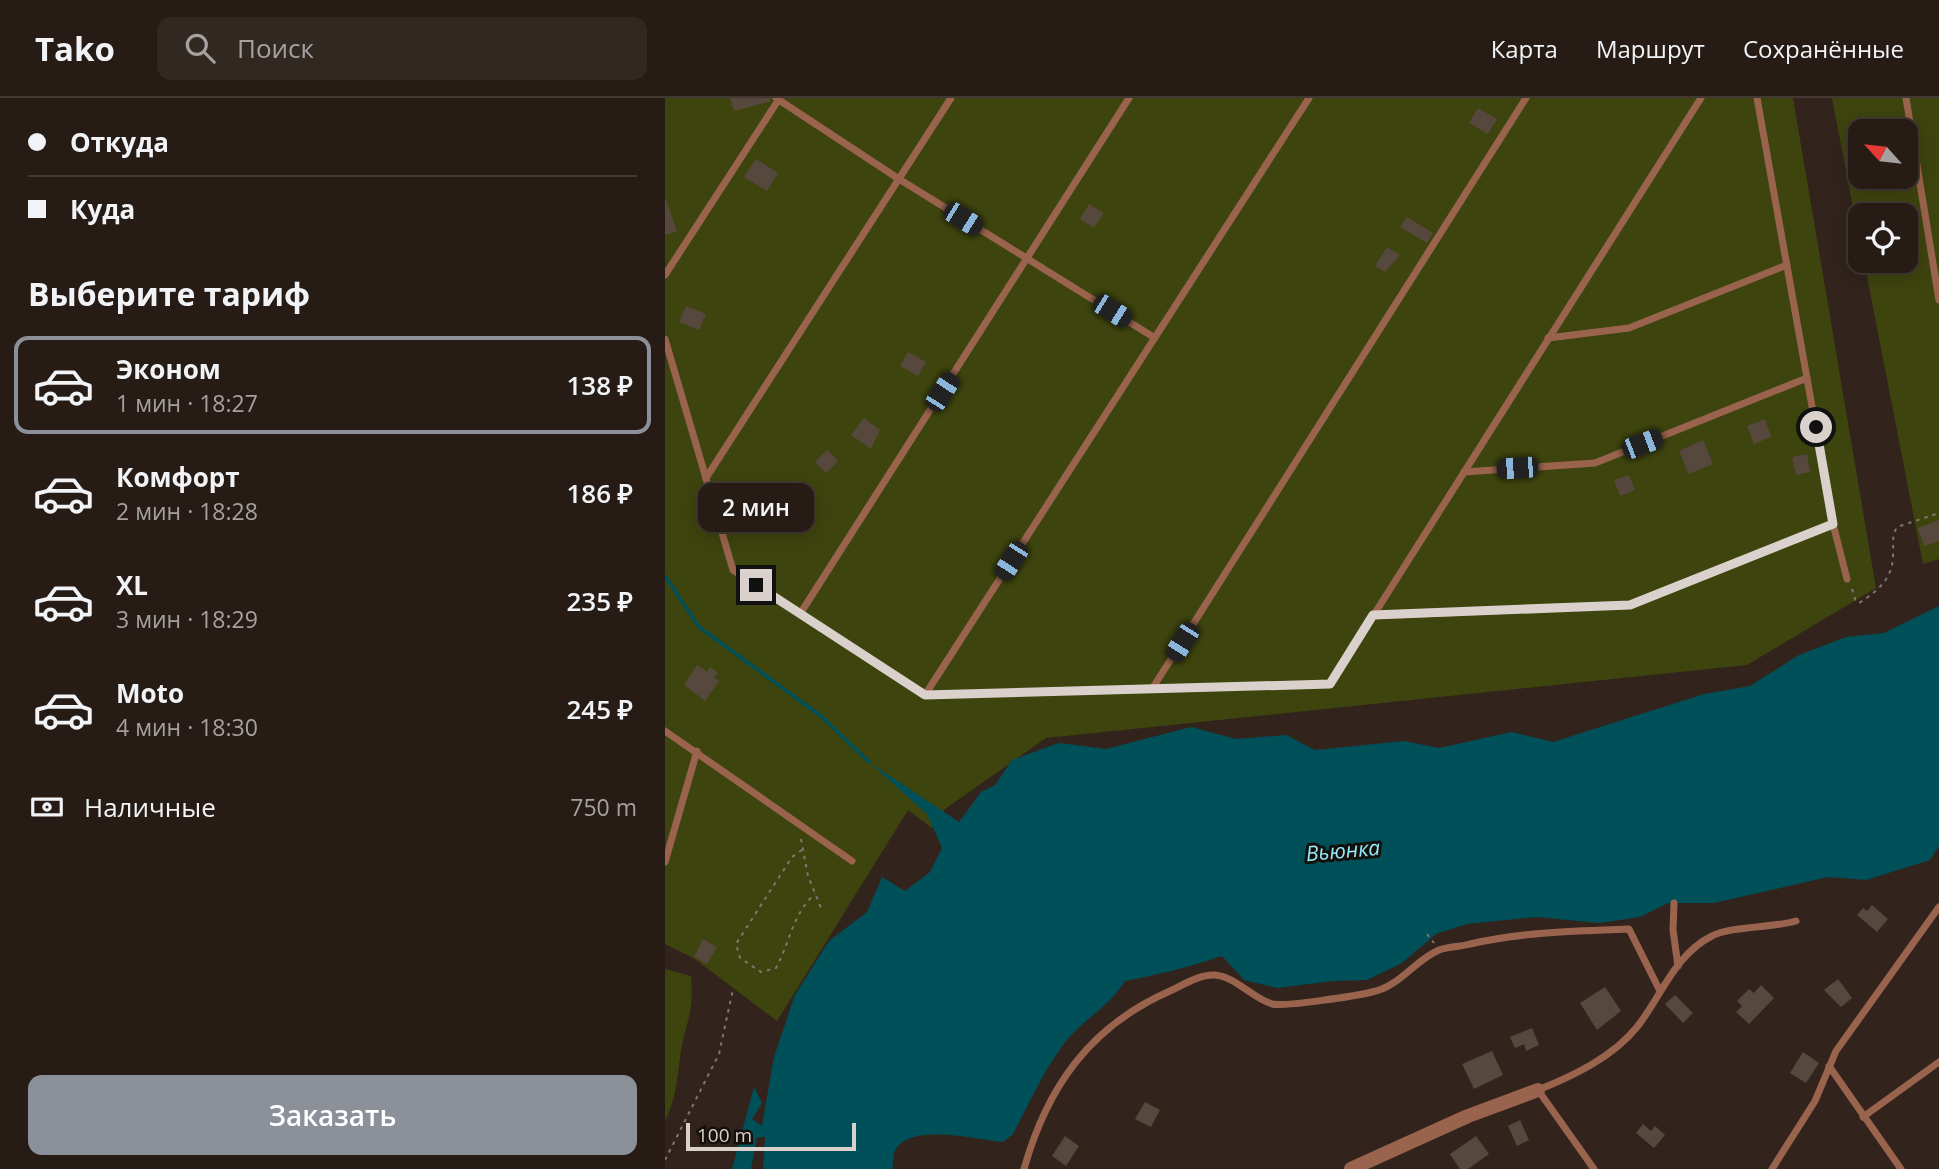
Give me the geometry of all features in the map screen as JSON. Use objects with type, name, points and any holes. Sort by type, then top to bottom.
[{"type":"street","points":[[1351,1169],[1468,1116],[1538,1090]]},
{"type":"lane","points":[[706,478],[951,98]]},
{"type":"lane","points":[[800,614],[1129,98]]},
{"type":"lane","points":[[925,695],[1309,98]]},
{"type":"lane","points":[[1152,689],[1526,98]]},
{"type":"lane","points":[[665,338],[733,570],[925,695],[1330,684],[1700,98]]},
{"type":"lane","points":[[1757,98],[1833,524],[1847,579]]},
{"type":"lane","points":[[1906,98],[1939,300]]},
{"type":"lane","points":[[665,275],[778,99],[899,179],[1155,338]]},
{"type":"lane","points":[[1548,338],[1629,328],[1787,265]]},
{"type":"lane","points":[[1464,472],[1595,463],[1807,378]]},
{"type":"lane","points":[[1373,615],[1630,605],[1833,524]]},
{"type":"lane","points":[[665,731],[852,861]]},
{"type":"lane","points":[[665,862],[697,751]]},
{"type":"lane","points":[[1675,903],[1673,930],[1678,966]]},
{"type":"lane","points":[[1772,1169],[1815,1101],[1836,1051],[1939,907]]},
{"type":"lane","points":[[1594,1169],[1538,1090],[1572,1074],[1619,1045],[1638,1026],[1678,966],[1703,941],[1717,934],[1796,921]]},
{"type":"lane","points":[[1024,1169],[1035,1129],[1049,1099],[1064,1074],[1094,1040],[1149,1000],[1198,978],[1215,975],[1273,1004],[1356,995],[1376,992],[1407,975],[1438,950],[1524,933],[1629,929],[1660,991]]},
{"type":"lane","points":[[1863,1117],[1939,1062]]},
{"type":"lane","points":[[1829,1066],[1901,1169]]},
{"type":"path","points":[[1847,579],[1856,601],[1864,600],[1889,577],[1893,554],[1892,539],[1897,527],[1939,513]]},
{"type":"path","points":[[803,826],[802,850],[821,908]]},
{"type":"path","points":[[802,850],[792,857],[736,944],[740,958],[761,972],[776,968],[792,936],[796,915],[815,894]]},
{"type":"path","points":[[1427,934],[1437,947]]},
{"type":"path","points":[[665,1160],[719,1054],[733,989]]},
{"type":"green space","points":[[665,98],[1793,98],[1876,588],[1747,665],[1046,738],[945,809],[932,828],[908,810],[777,1021],[695,959],[665,944]]},
{"type":"green space","points":[[1832,98],[1939,98],[1939,559],[1923,564],[1866,273],[1918,273],[1918,203],[1852,203],[1850,189],[1918,189],[1918,119],[1848,119],[1848,181]]},
{"type":"green space","points":[[665,969],[691,976],[692,988],[676,1087],[665,1121]]},
{"type":"water","name":"Вьюнка","points":[[1939,606],[1939,846],[1930,860],[1866,880],[1828,877],[1714,903],[1668,903],[1640,917],[1599,923],[1537,917],[1467,924],[1436,934],[1402,963],[1367,980],[1277,988],[1244,980],[1222,956],[1125,981],[1061,1048],[1041,1079],[1013,1134],[1003,1142],[961,1136],[927,1135],[901,1143],[894,1153],[892,1169],[763,1169],[765,1137],[757,1137],[751,1169],[732,1169],[754,1087],[762,1103],[752,1119],[762,1126],[774,1057],[795,995],[829,941],[867,912],[882,877],[905,891],[930,872],[942,848],[927,814],[869,762],[959,822],[981,792],[995,785],[1012,760],[1059,743],[1106,749],[1191,727],[1236,739],[1286,735],[1315,750],[1404,741],[1439,748],[1512,732],[1553,742],[1704,694],[1750,686],[1799,655],[1846,637],[1884,633]]},
{"type":"building","points":[[730,98],[770,98],[771,101],[734,111]]},
{"type":"building","points":[[1478,108],[1497,119],[1488,134],[1469,123]]},
{"type":"building","points":[[756,159],[778,173],[767,191],[744,177]]},
{"type":"building","points":[[665,197],[677,231],[665,235]]},
{"type":"building","points":[[1089,204],[1104,213],[1094,228],[1080,219]]},
{"type":"building","points":[[1407,217],[1433,233],[1427,243],[1400,227]]},
{"type":"building","points":[[1387,247],[1400,255],[1385,272],[1375,266]]},
{"type":"building","points":[[686,306],[706,314],[699,330],[679,322]]},
{"type":"building","points":[[908,352],[926,362],[918,376],[900,366]]},
{"type":"building","points":[[864,418],[880,430],[871,449],[851,435]]},
{"type":"building","points":[[1765,419],[1771,437],[1754,444],[1747,426]]},
{"type":"building","points":[[1703,440],[1713,464],[1689,474],[1679,451]]},
{"type":"building","points":[[827,450],[838,461],[826,473],[815,462]]},
{"type":"building","points":[[1807,454],[1810,472],[1796,475],[1792,457]]},
{"type":"building","points":[[1629,475],[1635,490],[1620,496],[1614,480]]},
{"type":"building","points":[[1939,520],[1939,541],[1924,546],[1918,528]]},
{"type":"building","points":[[697,665],[707,672],[710,667],[718,673],[714,678],[719,681],[705,701],[684,685]]},
{"type":"building","points":[[1872,905],[1888,919],[1877,932],[1857,915],[1863,908],[1867,911]]},
{"type":"building","points":[[703,939],[717,947],[707,964],[694,957]]},
{"type":"building","points":[[1838,979],[1852,998],[1841,1007],[1824,990]]},
{"type":"building","points":[[1761,985],[1774,998],[1749,1024],[1736,1012],[1742,1006],[1737,1001],[1749,989],[1754,993]]},
{"type":"building","points":[[1605,987],[1621,1011],[1597,1030],[1580,1003]]},
{"type":"building","points":[[1675,995],[1693,1013],[1683,1023],[1665,1004]]},
{"type":"building","points":[[1532,1028],[1539,1045],[1526,1051],[1524,1044],[1515,1048],[1510,1037]]},
{"type":"building","points":[[1492,1051],[1503,1075],[1474,1089],[1462,1064]]},
{"type":"building","points":[[1803,1052],[1819,1063],[1806,1083],[1790,1073]]},
{"type":"building","points":[[1145,1102],[1160,1110],[1151,1127],[1135,1119]]},
{"type":"building","points":[[1520,1120],[1529,1140],[1517,1146],[1508,1126]]},
{"type":"building","points":[[1643,1124],[1651,1131],[1655,1126],[1665,1135],[1654,1148],[1636,1133]]},
{"type":"building","points":[[1065,1136],[1079,1146],[1066,1166],[1052,1156]]},
{"type":"building","points":[[1476,1136],[1489,1154],[1468,1169],[1460,1169],[1450,1154]]},
{"type":"waterway","points":[[665,576],[699,627],[821,716],[869,762]]},
{"type":"route","points":[[756,585],[925,695],[1330,684],[1373,615],[1630,605],[1833,524],[1816,427]]}]
